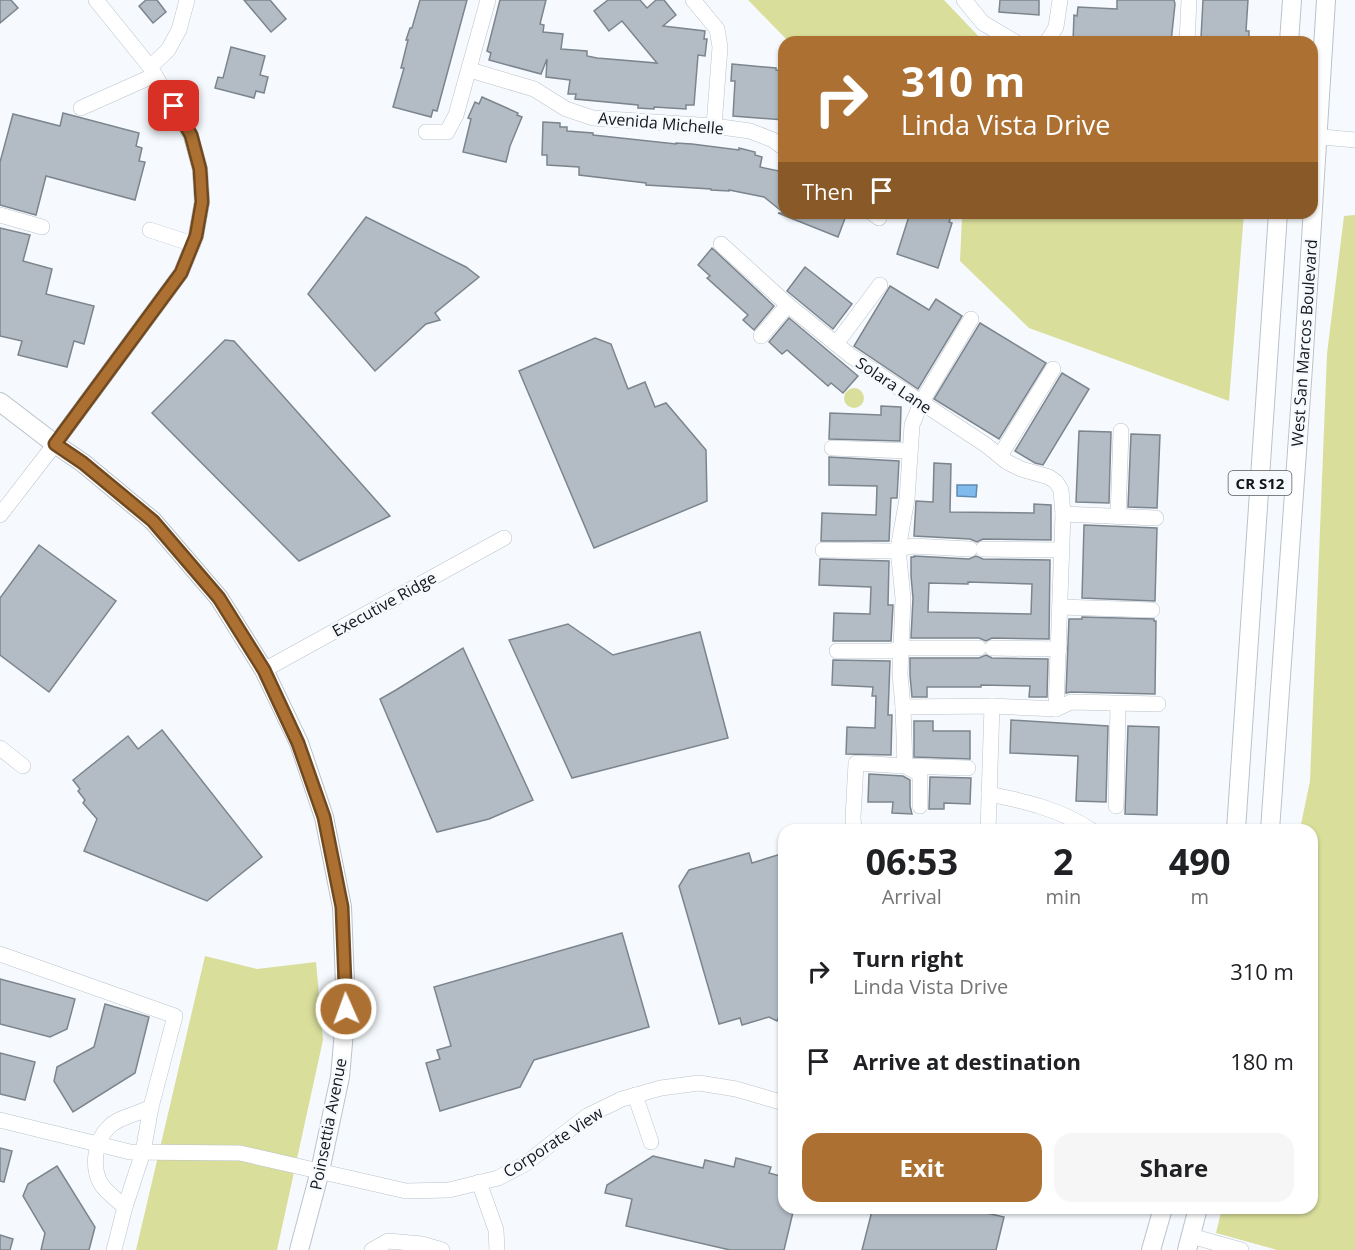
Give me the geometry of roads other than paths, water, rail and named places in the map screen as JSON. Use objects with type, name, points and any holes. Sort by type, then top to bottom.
[{"type":"main road","points":[[1289,36],[1292,0]]},
{"type":"main road","name":"West San Marcos Boulevard","points":[[1318,99],[1326,0]]},
{"type":"main road","name":"West San Marcos Boulevard","points":[[1236,824],[1278,219]]},
{"type":"main road","name":"West San Marcos Boulevard","points":[[1270,824],[1310,219]]},
{"type":"main road","name":"Poinsettia Avenue","points":[[0,402],[83,463],[153,521],[219,598],[264,670],[298,743],[324,817],[342,907],[346,1009],[340,1077],[320,1171],[299,1250]]},
{"type":"main road","points":[[1151,1250],[1161,1214]]},
{"type":"main road","points":[[1189,1243],[1196,1214]]},
{"type":"street","points":[[0,515],[181,273],[196,236],[202,202],[200,169],[191,135],[153,71],[96,0]]},
{"type":"street","points":[[81,108],[153,71],[179,30],[187,0]]},
{"type":"street","points":[[426,132],[447,132],[456,115],[488,0]]},
{"type":"street","points":[[693,0],[717,28],[720,47],[714,126]]},
{"type":"street","points":[[964,0],[983,23],[1005,36]]},
{"type":"street","points":[[1051,36],[1056,27],[1060,0]]},
{"type":"street","points":[[1187,36],[1189,0]]},
{"type":"street","name":"Avenida Michelle","points":[[470,70],[534,89],[566,109],[593,118],[714,126],[750,131],[778,144]]},
{"type":"street","points":[[1318,136],[1355,140]]},
{"type":"street","points":[[0,215],[42,227]]},
{"type":"street","points":[[150,230],[193,244]]},
{"type":"street","name":"Solara Lane","points":[[721,244],[788,305],[851,356],[986,445],[1007,462],[1021,469],[1049,477],[1056,482],[1061,490],[1063,514],[1056,709]]},
{"type":"street","points":[[836,344],[880,285]]},
{"type":"street","points":[[761,336],[788,305]]},
{"type":"street","points":[[905,766],[900,674],[903,598],[898,549],[908,499],[912,425],[921,403],[970,320]]},
{"type":"street","points":[[1000,456],[1053,369]]},
{"type":"street","points":[[1118,516],[1121,431]]},
{"type":"street","points":[[832,448],[910,451]]},
{"type":"street","points":[[1063,514],[1156,518]]},
{"type":"street","name":"Executive Ridge","points":[[264,670],[504,538]]},
{"type":"street","points":[[823,550],[891,551],[912,546],[1061,550]]},
{"type":"street","points":[[1060,607],[1152,610]]},
{"type":"street","points":[[837,651],[892,651],[900,648],[1059,649]]},
{"type":"street","points":[[903,707],[992,706],[1056,709],[1071,702],[1158,704]]},
{"type":"street","points":[[1116,806],[1118,704]]},
{"type":"street","points":[[988,824],[992,706]]},
{"type":"street","points":[[0,748],[23,766]]},
{"type":"street","points":[[854,824],[856,763],[968,768]]},
{"type":"street","points":[[905,766],[920,774],[920,806]]},
{"type":"street","points":[[989,794],[1029,802],[1063,814],[1080,824]]},
{"type":"street","points":[[0,954],[175,1016],[151,1107],[143,1152],[114,1250]]},
{"type":"street","name":"Corporate View","points":[[0,1120],[130,1152],[240,1154],[406,1191],[449,1190],[498,1178],[525,1164],[587,1116],[635,1095],[661,1088],[699,1083],[736,1089],[778,1101]]},
{"type":"street","points":[[635,1095],[651,1142]]},
{"type":"street","points":[[125,1207],[101,1184],[96,1173],[98,1144],[109,1126],[151,1107]]},
{"type":"street","points":[[478,1182],[496,1230],[498,1250]]},
{"type":"street","points":[[372,1250],[388,1240],[422,1244],[442,1250]]},
{"type":"street","points":[[1189,1243],[1241,1250]]},
{"type":"water","points":[[957,485],[977,485],[976,497],[957,496]]}]
